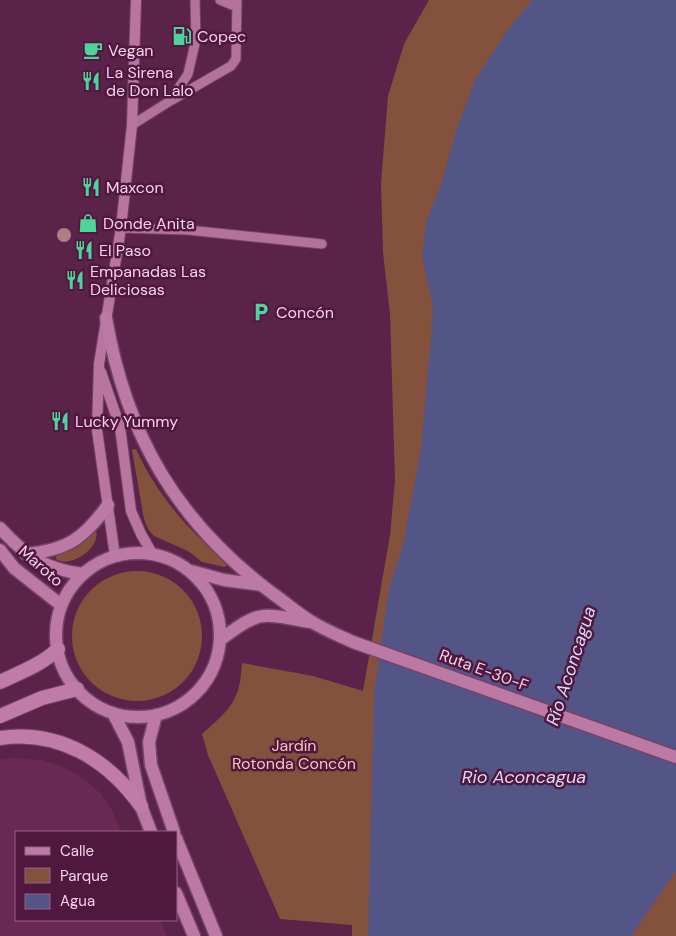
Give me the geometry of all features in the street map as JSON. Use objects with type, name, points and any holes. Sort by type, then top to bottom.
[{"type":"highway","points":[[0,682],[34,667],[58,649]]},
{"type":"highway","points":[[0,716],[42,698],[77,689]]},
{"type":"highway","points":[[0,738],[41,738],[75,748],[105,767],[131,792],[141,806]]},
{"type":"main road","points":[[115,556],[97,430],[99,364],[121,228],[132,124],[136,0]]},
{"type":"main road","points":[[106,318],[111,349],[126,401],[155,465],[191,518],[237,564],[262,585]]},
{"type":"main road","points":[[99,364],[120,427],[131,511],[141,534],[153,554]]},
{"type":"main road","points":[[26,554],[54,550],[78,538],[92,526],[108,504]]},
{"type":"main road","name":"Maroto","points":[[0,528],[26,554],[53,568],[83,574]]},
{"type":"main road","name":"Maroto","points":[[0,550],[14,568],[61,605]]},
{"type":"main road","points":[[134,553],[153,554],[171,560],[188,570],[197,579],[212,601],[218,620],[220,640],[216,660],[209,676],[199,690],[187,701],[172,710],[142,717],[113,713],[99,707],[77,689],[65,673],[59,658],[56,630],[61,605],[83,574],[98,563],[115,556],[134,553]]},
{"type":"main road","name":"Ruta E-30-F","points":[[188,570],[224,580],[262,585],[311,622],[353,642],[676,757]]},
{"type":"main road","name":"Ruta E-30-F","points":[[220,640],[248,620],[258,617],[268,616],[311,622]]},
{"type":"main road","points":[[113,713],[128,742],[141,806],[151,831]]},
{"type":"main road","points":[[156,715],[149,742],[151,765],[174,831]]},
{"type":"main road","points":[[178,843],[216,936]]},
{"type":"main road","points":[[178,898],[194,936]]},
{"type":"lane","points":[[170,101],[188,74],[196,39],[195,0]]},
{"type":"lane","points":[[132,124],[231,66],[236,59],[237,4],[220,0]]},
{"type":"lane","points":[[121,228],[188,230],[322,244]]},
{"type":"shaded area","points":[[10,758],[42,760],[59,765],[74,773],[101,794],[122,831],[15,831],[15,921],[160,921],[167,936],[0,936],[0,760]]},
{"type":"green space","name":"Rio Aconcagua","points":[[429,0],[676,0],[676,936],[352,936],[352,925],[280,919],[208,755],[202,734],[232,704],[239,687],[242,663],[313,676],[363,691],[390,535],[395,480],[390,314],[383,252],[381,183],[388,96],[404,44]]},
{"type":"green space","points":[[136,449],[152,479],[171,507],[227,565],[225,567],[202,562],[188,551],[154,536],[148,529],[144,519],[132,450]]},
{"type":"green space","points":[[96,530],[94,544],[84,555],[69,561],[56,559],[56,556],[76,548]]},
{"type":"green space","points":[[137,571],[150,572],[162,576],[183,590],[197,611],[201,623],[201,649],[197,661],[183,682],[162,696],[150,700],[137,701],[124,700],[112,696],[91,682],[77,661],[73,649],[72,636],[73,623],[77,611],[91,590],[112,576],[124,572]]},
{"type":"water","name":"Rio Aconcagua","points":[[532,0],[676,0],[676,871],[631,936],[368,936],[374,694],[389,588],[403,545],[421,448],[431,337],[433,306],[422,256],[426,222],[441,184],[456,131],[476,78],[506,32]]},
{"type":"place","name":"Copec","points":[[182,36]]},
{"type":"place","name":"Vegan","points":[[93,50]]},
{"type":"place","name":"La Sirena de Don Lalo","points":[[91,81]]},
{"type":"place","name":"Maxcon","points":[[91,187]]},
{"type":"place","name":"Donde Anita","points":[[88,223]]},
{"type":"place","name":"El Paso","points":[[84,250]]},
{"type":"place","name":"Empanadas Las Deliciosas","points":[[75,280]]},
{"type":"place","name":"Concón","points":[[261,312]]},
{"type":"place","name":"Lucky Yummy","points":[[60,421]]},
{"type":"water label","name":"Río Aconcagua","points":[[571,666]]},
{"type":"park label","name":"Jardín Rotonda Concón","points":[[294,754]]}]
